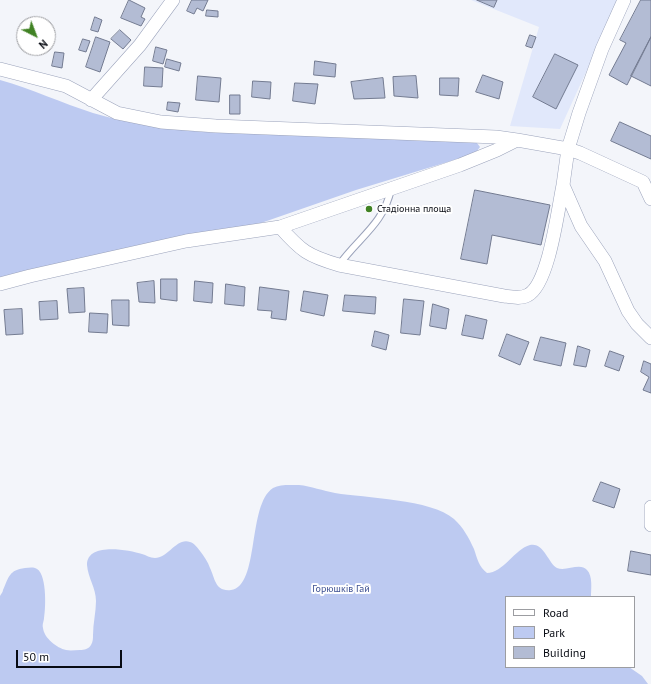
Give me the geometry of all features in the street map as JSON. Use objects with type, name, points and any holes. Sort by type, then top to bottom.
[{"type":"street","points":[[91,100],[140,45],[173,0]]},
{"type":"street","points":[[280,226],[302,250],[313,257],[339,265],[504,296],[522,298],[529,295],[540,282],[544,273],[552,243],[568,149],[591,77],[624,0]]},
{"type":"street","points":[[0,69],[66,86],[117,113],[145,120],[179,124],[496,137],[568,149],[596,159],[643,182],[651,200]]},
{"type":"street","points":[[0,284],[186,241],[280,226],[460,165],[517,140]]},
{"type":"street","points":[[563,185],[581,226],[605,261],[628,311],[637,324],[651,338]]},
{"type":"street","points":[[651,507],[651,525]]},
{"type":"lane","points":[[339,265],[371,230],[387,204],[391,189]]},
{"type":"shaded area","points":[[471,0],[621,0],[560,129],[510,126],[539,27]]},
{"type":"green space","points":[[0,80],[93,113],[163,128],[205,132],[473,142],[477,143],[480,147],[477,151],[464,157],[356,190],[238,231],[0,279]]},
{"type":"green space","name":"Горюшків Гай","points":[[286,485],[308,486],[335,493],[397,500],[430,507],[444,512],[454,519],[463,529],[474,549],[480,565],[487,573],[498,569],[519,551],[530,545],[539,547],[557,568],[584,568],[590,576],[591,596],[505,596],[505,668],[630,668],[642,676],[648,684],[0,684],[0,596],[8,578],[13,572],[20,569],[35,568],[42,576],[45,590],[45,613],[43,627],[48,639],[62,649],[85,649],[90,646],[93,639],[96,596],[87,565],[89,558],[94,553],[109,549],[136,552],[151,558],[155,558],[164,555],[181,542],[190,542],[195,545],[204,557],[216,584],[222,589],[231,590],[240,585],[246,575],[256,527],[265,497],[273,488]]},
{"type":"building","points":[[129,0],[145,8],[141,17],[145,19],[141,26],[121,18]]},
{"type":"building","points":[[192,0],[208,0],[203,11],[197,8],[194,14],[187,11]]},
{"type":"building","points":[[477,0],[497,0],[494,7]]},
{"type":"building","points":[[641,0],[651,0],[651,37],[627,85],[609,75],[626,43],[620,40]]},
{"type":"building","points":[[207,10],[218,11],[218,17],[206,16]]},
{"type":"building","points":[[95,17],[102,20],[98,32],[91,30]]},
{"type":"building","points":[[120,30],[131,40],[123,49],[111,39]]},
{"type":"building","points":[[530,35],[536,37],[532,48],[526,46]]},
{"type":"building","points":[[96,37],[110,42],[100,72],[86,67]]},
{"type":"building","points":[[651,37],[651,86],[631,76]]},
{"type":"building","points":[[83,39],[90,41],[86,52],[79,50]]},
{"type":"building","points":[[156,47],[167,50],[163,64],[153,61]]},
{"type":"building","points":[[56,52],[64,53],[62,68],[52,66]]},
{"type":"building","points":[[555,54],[578,65],[556,109],[533,97]]},
{"type":"building","points":[[167,59],[181,63],[179,71],[165,67]]},
{"type":"building","points":[[315,61],[336,64],[335,77],[314,75]]},
{"type":"building","points":[[145,67],[163,68],[162,87],[144,86]]},
{"type":"building","points":[[483,75],[503,82],[499,99],[476,92]]},
{"type":"building","points":[[198,76],[221,78],[219,102],[196,100]]},
{"type":"building","points":[[416,76],[418,98],[394,96],[393,77]]},
{"type":"building","points":[[383,78],[385,98],[354,99],[351,82]]},
{"type":"building","points":[[440,78],[459,78],[458,96],[440,95]]},
{"type":"building","points":[[253,81],[271,82],[270,99],[252,97]]},
{"type":"building","points":[[295,83],[318,84],[315,104],[293,101]]},
{"type":"building","points":[[230,95],[240,95],[240,114],[230,114]]},
{"type":"building","points":[[168,102],[180,103],[178,112],[167,110]]},
{"type":"building","points":[[620,122],[651,136],[651,159],[611,141]]},
{"type":"building","points":[[475,190],[550,205],[541,245],[492,235],[487,264],[461,259]]},
{"type":"building","points":[[161,279],[177,279],[177,301],[161,299]]},
{"type":"building","points":[[154,281],[155,303],[139,302],[137,283]]},
{"type":"building","points":[[195,281],[213,283],[212,303],[194,301]]},
{"type":"building","points":[[226,284],[245,287],[244,306],[225,304]]},
{"type":"building","points":[[260,287],[289,291],[286,320],[271,318],[272,311],[258,310]]},
{"type":"building","points":[[84,288],[85,312],[69,313],[67,289]]},
{"type":"building","points":[[304,291],[328,295],[324,316],[301,311]]},
{"type":"building","points":[[345,295],[376,297],[375,314],[343,311]]},
{"type":"building","points":[[404,299],[424,301],[420,335],[401,333]]},
{"type":"building","points":[[112,300],[129,300],[129,326],[113,325]]},
{"type":"building","points":[[57,301],[58,319],[40,320],[39,302]]},
{"type":"building","points":[[433,304],[449,309],[446,329],[430,326]]},
{"type":"building","points":[[22,309],[23,334],[6,335],[4,310]]},
{"type":"building","points":[[90,313],[108,314],[107,333],[89,332]]},
{"type":"building","points":[[466,315],[487,320],[483,339],[462,335]]},
{"type":"building","points":[[375,331],[389,335],[386,350],[372,346]]},
{"type":"building","points":[[507,334],[529,342],[520,365],[499,356]]},
{"type":"building","points":[[541,337],[566,343],[561,366],[534,360]]},
{"type":"building","points":[[578,346],[590,350],[586,367],[574,365]]},
{"type":"building","points":[[610,351],[624,356],[619,371],[605,366]]},
{"type":"building","points":[[644,361],[651,364],[651,393],[643,390],[649,377],[641,372]]},
{"type":"building","points":[[601,482],[620,489],[614,508],[593,501]]},
{"type":"building","points":[[631,551],[651,555],[651,575],[628,571]]},
{"type":"place","name":"Стадіонна площа","points":[[369,209]]}]
